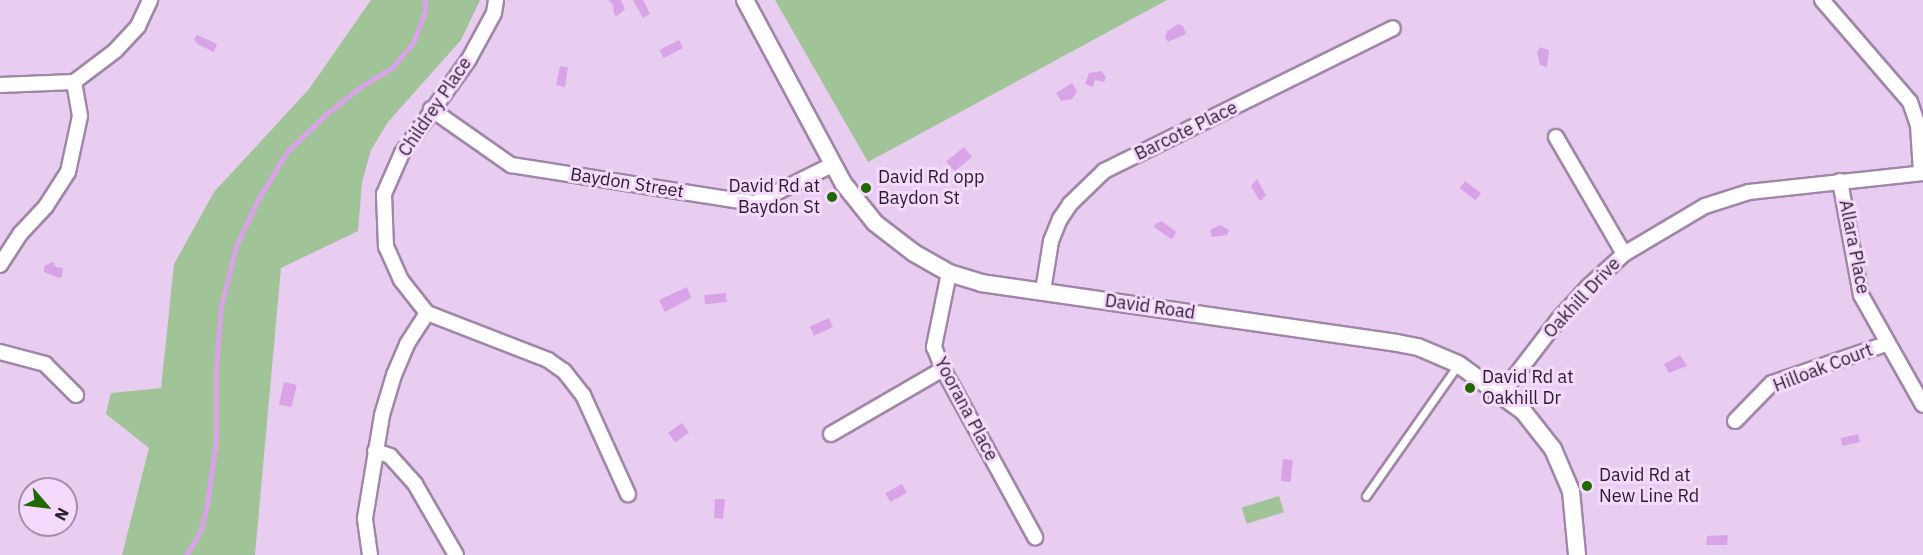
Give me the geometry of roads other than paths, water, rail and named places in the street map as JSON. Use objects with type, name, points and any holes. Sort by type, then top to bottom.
[{"type":"street","points":[[0,85],[74,82],[115,51],[138,26],[150,0]]},
{"type":"street","name":"Childrey Place","points":[[427,313],[401,280],[386,247],[384,194],[402,153],[431,109],[469,59],[494,12],[496,0]]},
{"type":"street","name":"David Road","points":[[745,0],[832,165],[874,223],[914,253],[949,273],[981,283],[1397,343],[1418,347],[1458,363],[1502,393],[1542,432],[1562,465],[1570,491],[1577,555]]},
{"type":"street","points":[[1822,0],[1910,102],[1918,125],[1922,173]]},
{"type":"street","name":"Barcote Place","points":[[1043,291],[1051,242],[1060,219],[1077,196],[1104,171],[1393,28]]},
{"type":"street","points":[[0,266],[21,233],[46,206],[68,172],[80,116],[74,82]]},
{"type":"street","name":"Baydon Street","points":[[431,109],[511,165],[755,203],[832,165]]},
{"type":"street","points":[[1556,137],[1624,254]]},
{"type":"street","name":"Oakhill Drive","points":[[1502,393],[1558,320],[1588,287],[1624,254],[1705,206],[1749,192],[1922,173]]},
{"type":"street","name":"Allara Place","points":[[1840,181],[1861,295],[1886,344],[1923,405]]},
{"type":"street","name":"Yoorana Place","points":[[949,273],[934,347],[943,369],[1035,537]]},
{"type":"street","points":[[370,555],[365,518],[375,451],[394,375],[407,344],[427,313],[549,360],[564,371],[583,395],[628,494]]},
{"type":"street","name":"Hilloak Court","points":[[1736,421],[1772,383],[1886,344]]},
{"type":"street","points":[[0,352],[45,364],[76,395]]},
{"type":"street","points":[[831,434],[943,369]]},
{"type":"street","points":[[375,451],[390,456],[415,484],[456,555]]},
{"type":"lane","points":[[1366,495],[1458,363]]},
{"type":"waterway","points":[[186,555],[200,533],[207,505],[216,441],[216,368],[221,307],[236,246],[259,198],[287,152],[325,115],[362,86],[392,68],[413,43],[425,11],[425,0]]},
{"type":"place","name":"David Rd opp Baydon St","points":[[866,188]]},
{"type":"place","name":"David Rd at Baydon St","points":[[832,197]]},
{"type":"place","name":"David Rd at Oakhill Dr","points":[[1470,388]]},
{"type":"place","name":"David Rd at New Line Rd","points":[[1587,486]]}]
